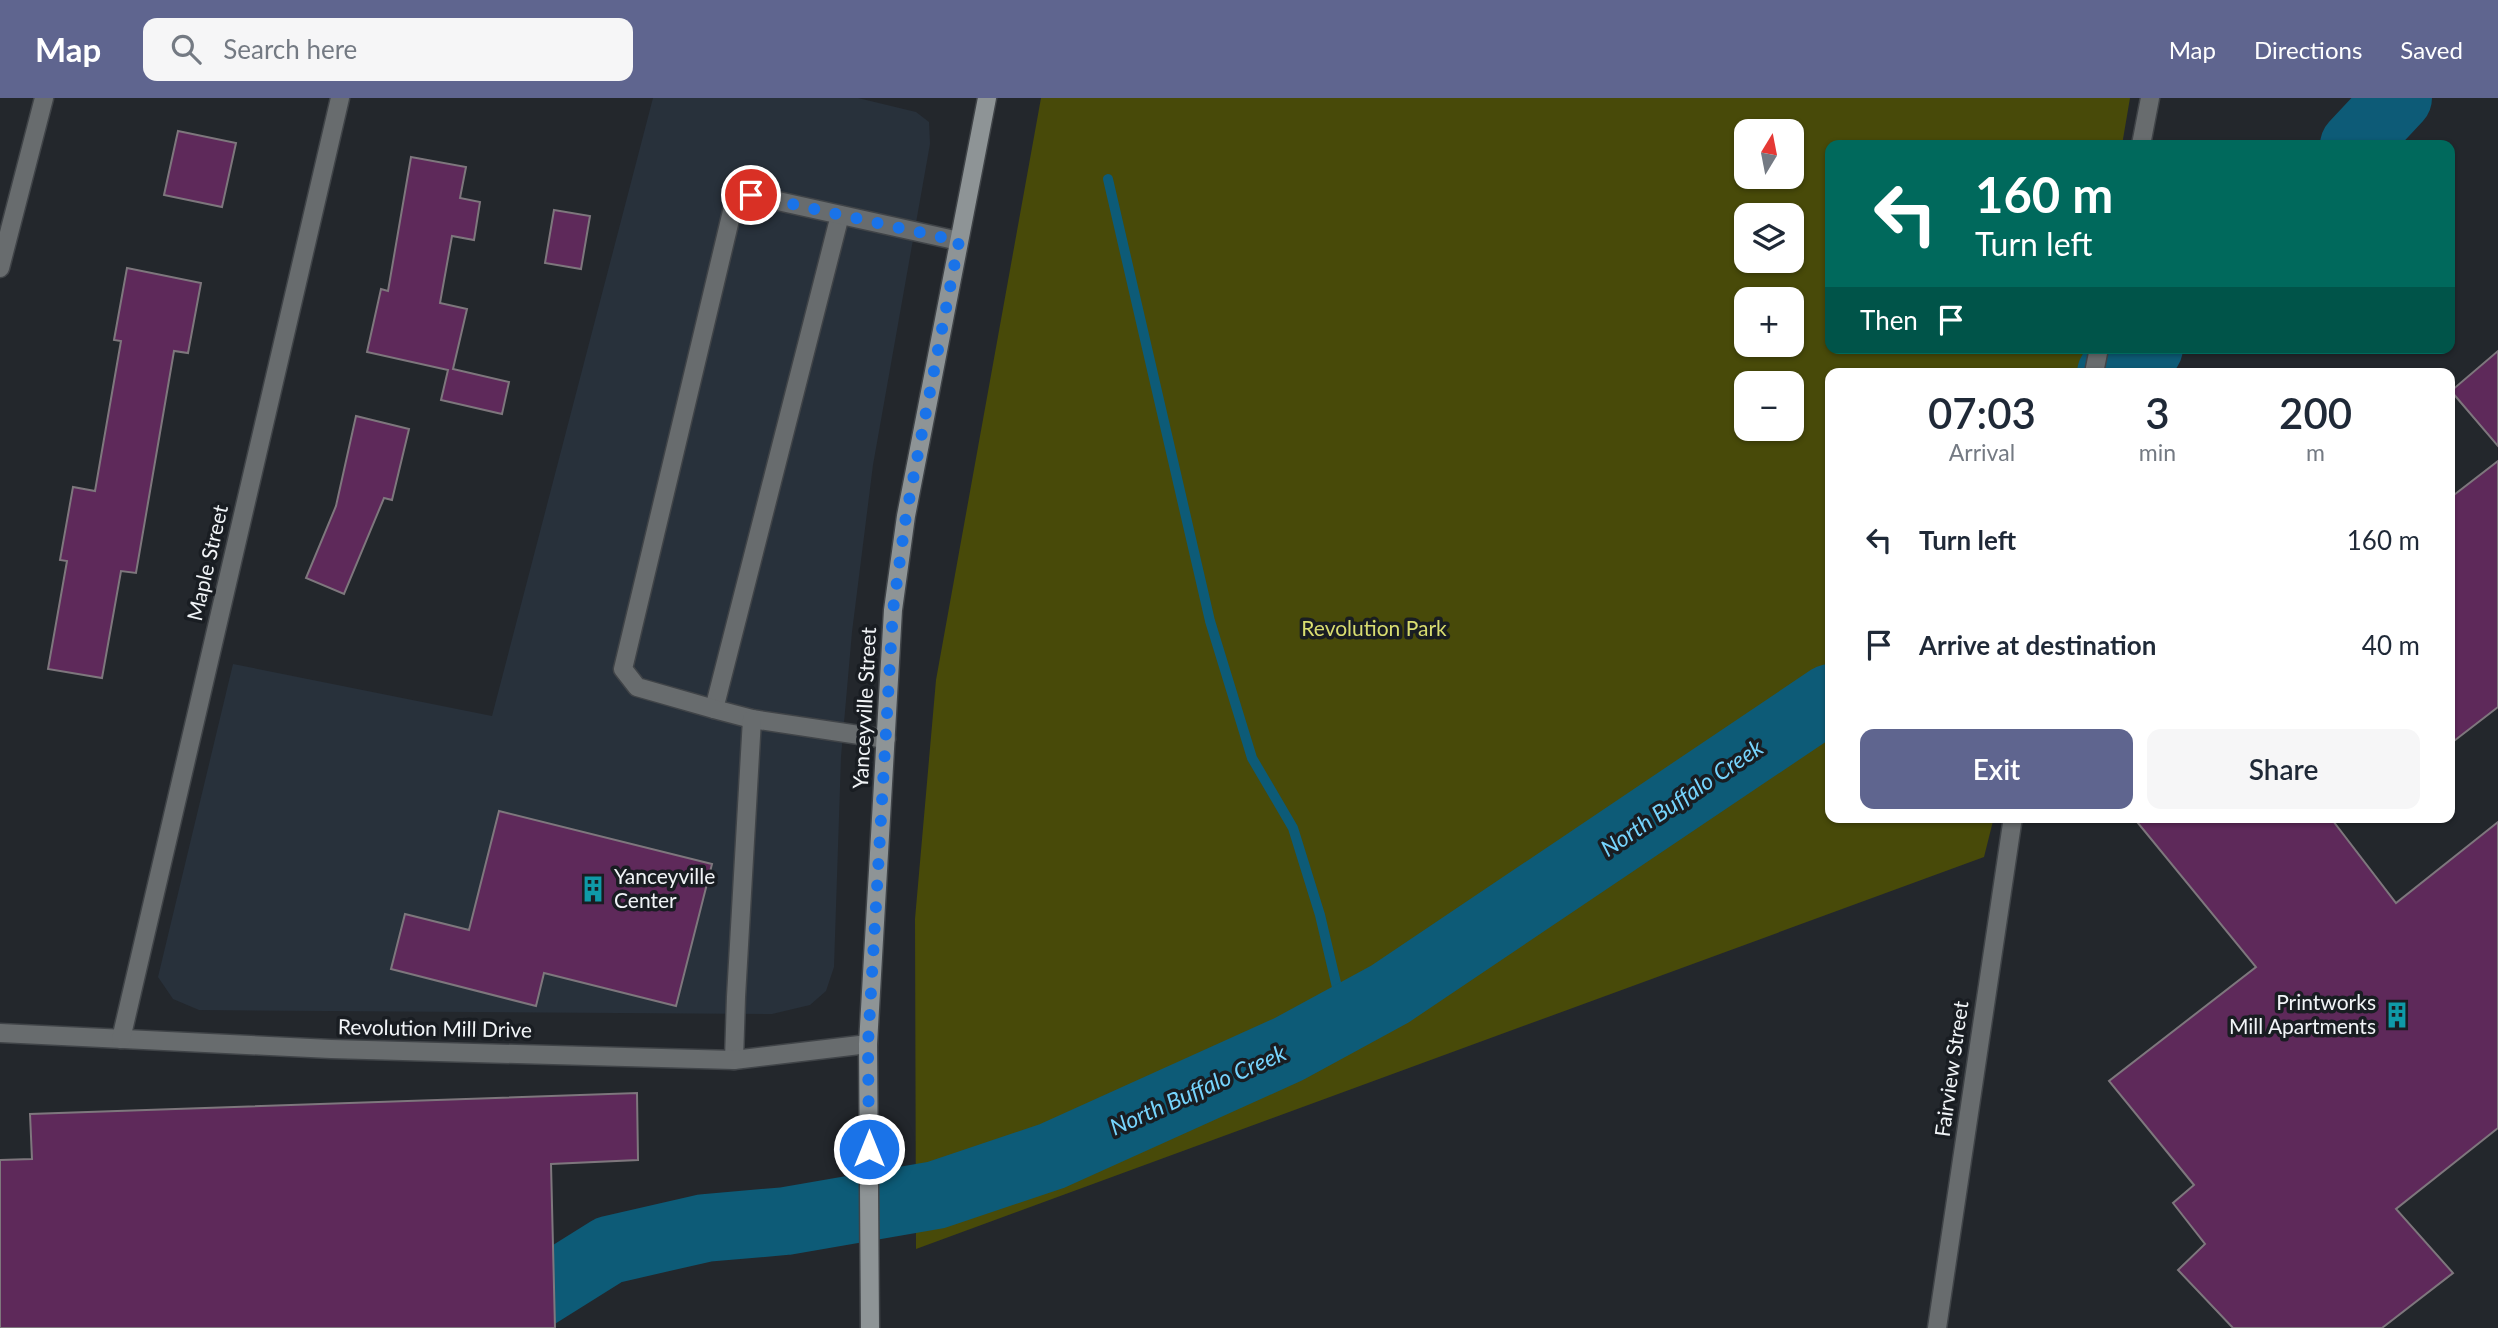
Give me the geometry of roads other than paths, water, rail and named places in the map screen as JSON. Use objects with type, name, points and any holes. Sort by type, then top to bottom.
[{"type":"main road","name":"Yanceyville Street","points":[[870,1321],[868,1044],[893,610],[906,516],[987,98]]},
{"type":"street","points":[[0,268],[44,98]]},
{"type":"street","name":"Maple Street","points":[[121,1039],[340,98]]},
{"type":"street","points":[[2142,140],[2150,98]]},
{"type":"street","points":[[886,740],[752,719],[714,709],[637,687],[623,669],[733,207],[751,195],[959,241]]},
{"type":"street","points":[[714,709],[840,215]]},
{"type":"street","points":[[734,1060],[752,719]]},
{"type":"street","name":"Fairview Street","points":[[1937,1328],[2012,823]]},
{"type":"street","name":"Revolution Mill Drive","points":[[0,1032],[331,1049],[734,1060],[868,1044]]},
{"type":"waterway","name":"North Buffalo Creek","points":[[2359,140],[2398,98]]},
{"type":"waterway","points":[[1108,179],[1210,621],[1252,758],[1293,828],[1320,915],[1344,1017]]},
{"type":"waterway","name":"North Buffalo Creek","points":[[2119,368],[2140,354]]},
{"type":"waterway","name":"North Buffalo Creek","points":[[504,1328],[529,1300],[609,1250],[705,1228],[786,1221],[936,1195],[1052,1156],[1289,1049],[1390,994],[1825,701]]},
{"type":"place","name":"Yanceyville Center","points":[[593,889]]},
{"type":"place","name":"Printworks Mill Apartments","points":[[2397,1015]]},
{"type":"park label","name":"Revolution Park","points":[[1374,629]]}]
